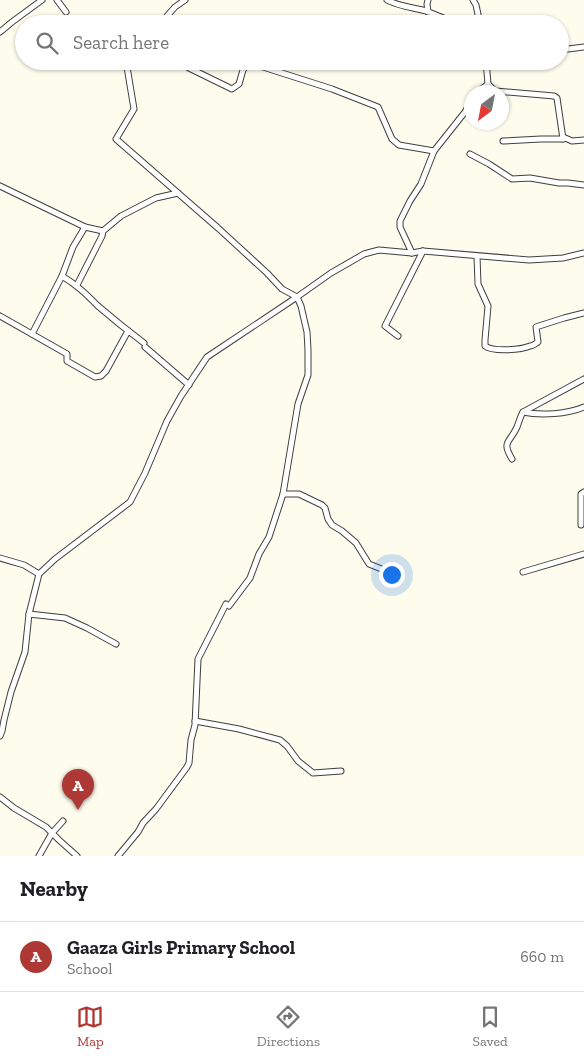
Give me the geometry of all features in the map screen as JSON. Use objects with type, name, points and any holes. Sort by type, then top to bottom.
[{"type":"street","points":[[22,15],[42,0]]},
{"type":"street","points":[[57,0],[66,12]]},
{"type":"street","points":[[168,15],[185,0]]},
{"type":"street","points":[[387,0],[404,7],[435,15]]},
{"type":"street","points":[[428,0],[428,12]]},
{"type":"street","points":[[473,0],[478,15]]},
{"type":"street","points":[[0,32],[15,21]]},
{"type":"street","points":[[569,49],[584,47]]},
{"type":"street","points":[[118,856],[189,763],[195,721],[198,659],[228,605],[250,578],[259,554],[269,537],[283,494],[298,404],[308,375],[307,332],[297,297],[282,289],[218,228],[116,139],[134,109],[128,70]]},
{"type":"street","points":[[193,70],[232,88],[239,84],[243,70]]},
{"type":"street","points":[[273,70],[332,89],[378,107],[392,139],[399,145],[434,151]]},
{"type":"street","points":[[487,70],[488,84],[495,91],[554,96],[557,98],[563,139]]},
{"type":"street","points":[[412,253],[400,227],[400,221],[421,184],[434,151],[464,113]]},
{"type":"street","points":[[503,141],[563,139],[563,137],[572,140],[584,140]]},
{"type":"street","points":[[470,154],[512,179],[530,178],[584,185]]},
{"type":"street","points":[[0,186],[85,228],[102,231]]},
{"type":"street","points":[[76,285],[102,236],[102,231],[121,216],[156,198],[178,194]]},
{"type":"street","points":[[32,334],[62,276],[73,247],[85,228]]},
{"type":"street","points":[[0,736],[11,692],[25,652],[29,614],[39,574],[55,559],[130,502],[146,473],[167,421],[208,357],[331,273],[364,254],[379,250],[412,253],[423,251],[528,260],[563,258],[584,253]]},
{"type":"street","points":[[398,336],[385,326],[423,251]]},
{"type":"street","points":[[477,256],[478,284],[488,306],[485,346],[489,349],[517,349],[531,346],[538,342],[536,327],[584,313]]},
{"type":"street","points":[[62,276],[76,285],[189,385]]},
{"type":"street","points":[[0,316],[67,354],[68,362],[95,377],[101,376],[106,371],[128,331]]},
{"type":"street","points":[[512,459],[507,450],[507,444],[523,412],[584,379]]},
{"type":"street","points":[[523,412],[541,415],[574,411],[584,407]]},
{"type":"street","points":[[580,525],[581,494],[584,492]]},
{"type":"street","points":[[283,494],[298,494],[322,505],[332,525],[342,530],[356,543],[369,564],[389,572]]},
{"type":"street","points":[[523,572],[584,554]]},
{"type":"street","points":[[0,558],[24,565],[39,574]]},
{"type":"street","points":[[29,614],[65,618],[116,644]]},
{"type":"street","points":[[195,721],[239,729],[280,740],[298,761],[313,773],[341,771]]},
{"type":"street","points":[[0,797],[14,808],[46,827],[77,856]]},
{"type":"street","points":[[39,856],[52,833],[63,821]]},
{"type":"place","name":"Gaaza Girls Primary School","points":[[78,810]]}]
